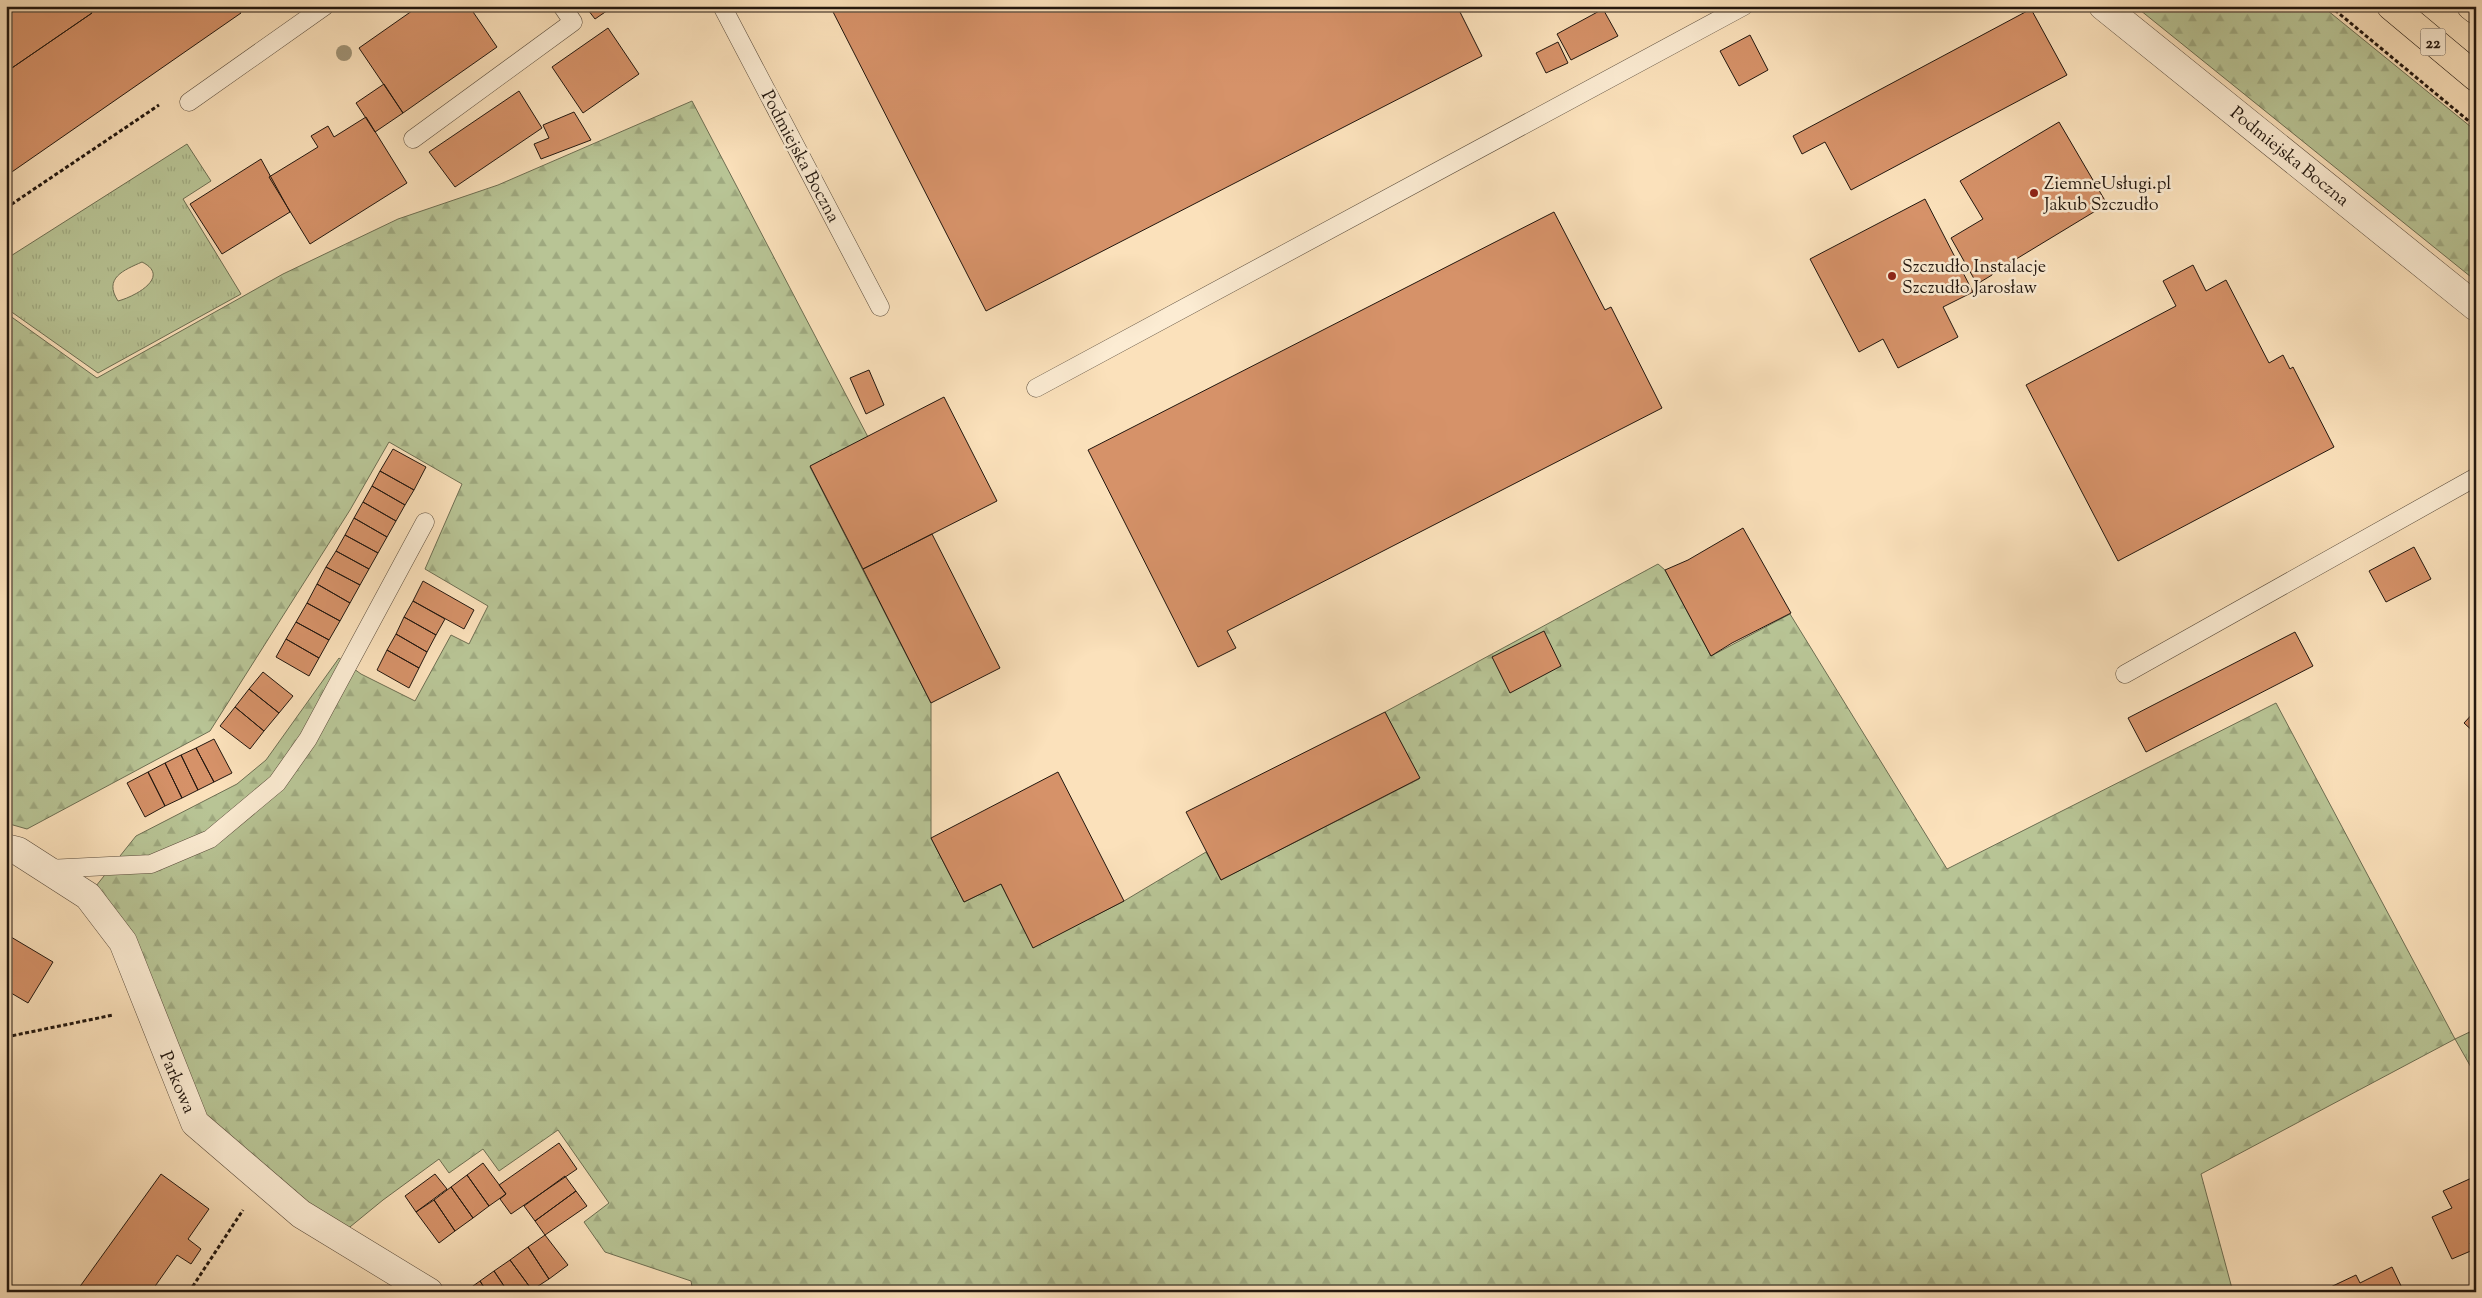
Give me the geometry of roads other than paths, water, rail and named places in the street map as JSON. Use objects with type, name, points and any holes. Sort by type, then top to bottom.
[{"type":"main road","name":"22","points":[[2391,6],[2476,77]]},
{"type":"main road","points":[[2471,6],[2476,10]]},
{"type":"street","name":"Podmiejska Boczna","points":[[2103,6],[2476,307]]},
{"type":"street","name":"Parkowa","points":[[6,848],[18,852],[88,896],[123,942],[195,1123],[301,1214],[429,1292]]},
{"type":"lane","points":[[189,102],[325,6]]},
{"type":"lane","points":[[413,139],[573,22],[562,6]]},
{"type":"lane","name":"Podmiejska Boczna","points":[[722,6],[880,307]]},
{"type":"lane","points":[[1036,388],[1744,6]]},
{"type":"lane","points":[[2125,674],[2476,476]]},
{"type":"lane","points":[[46,869],[151,864],[210,839],[277,782],[308,739],[425,522]]},
{"type":"place","name":"ZiemneUsługi.pl Jakub Szczudło","points":[[2034,193]]},
{"type":"place","name":"Szczudło Instalacje Szczudło Jarosław","points":[[1892,276]]}]
